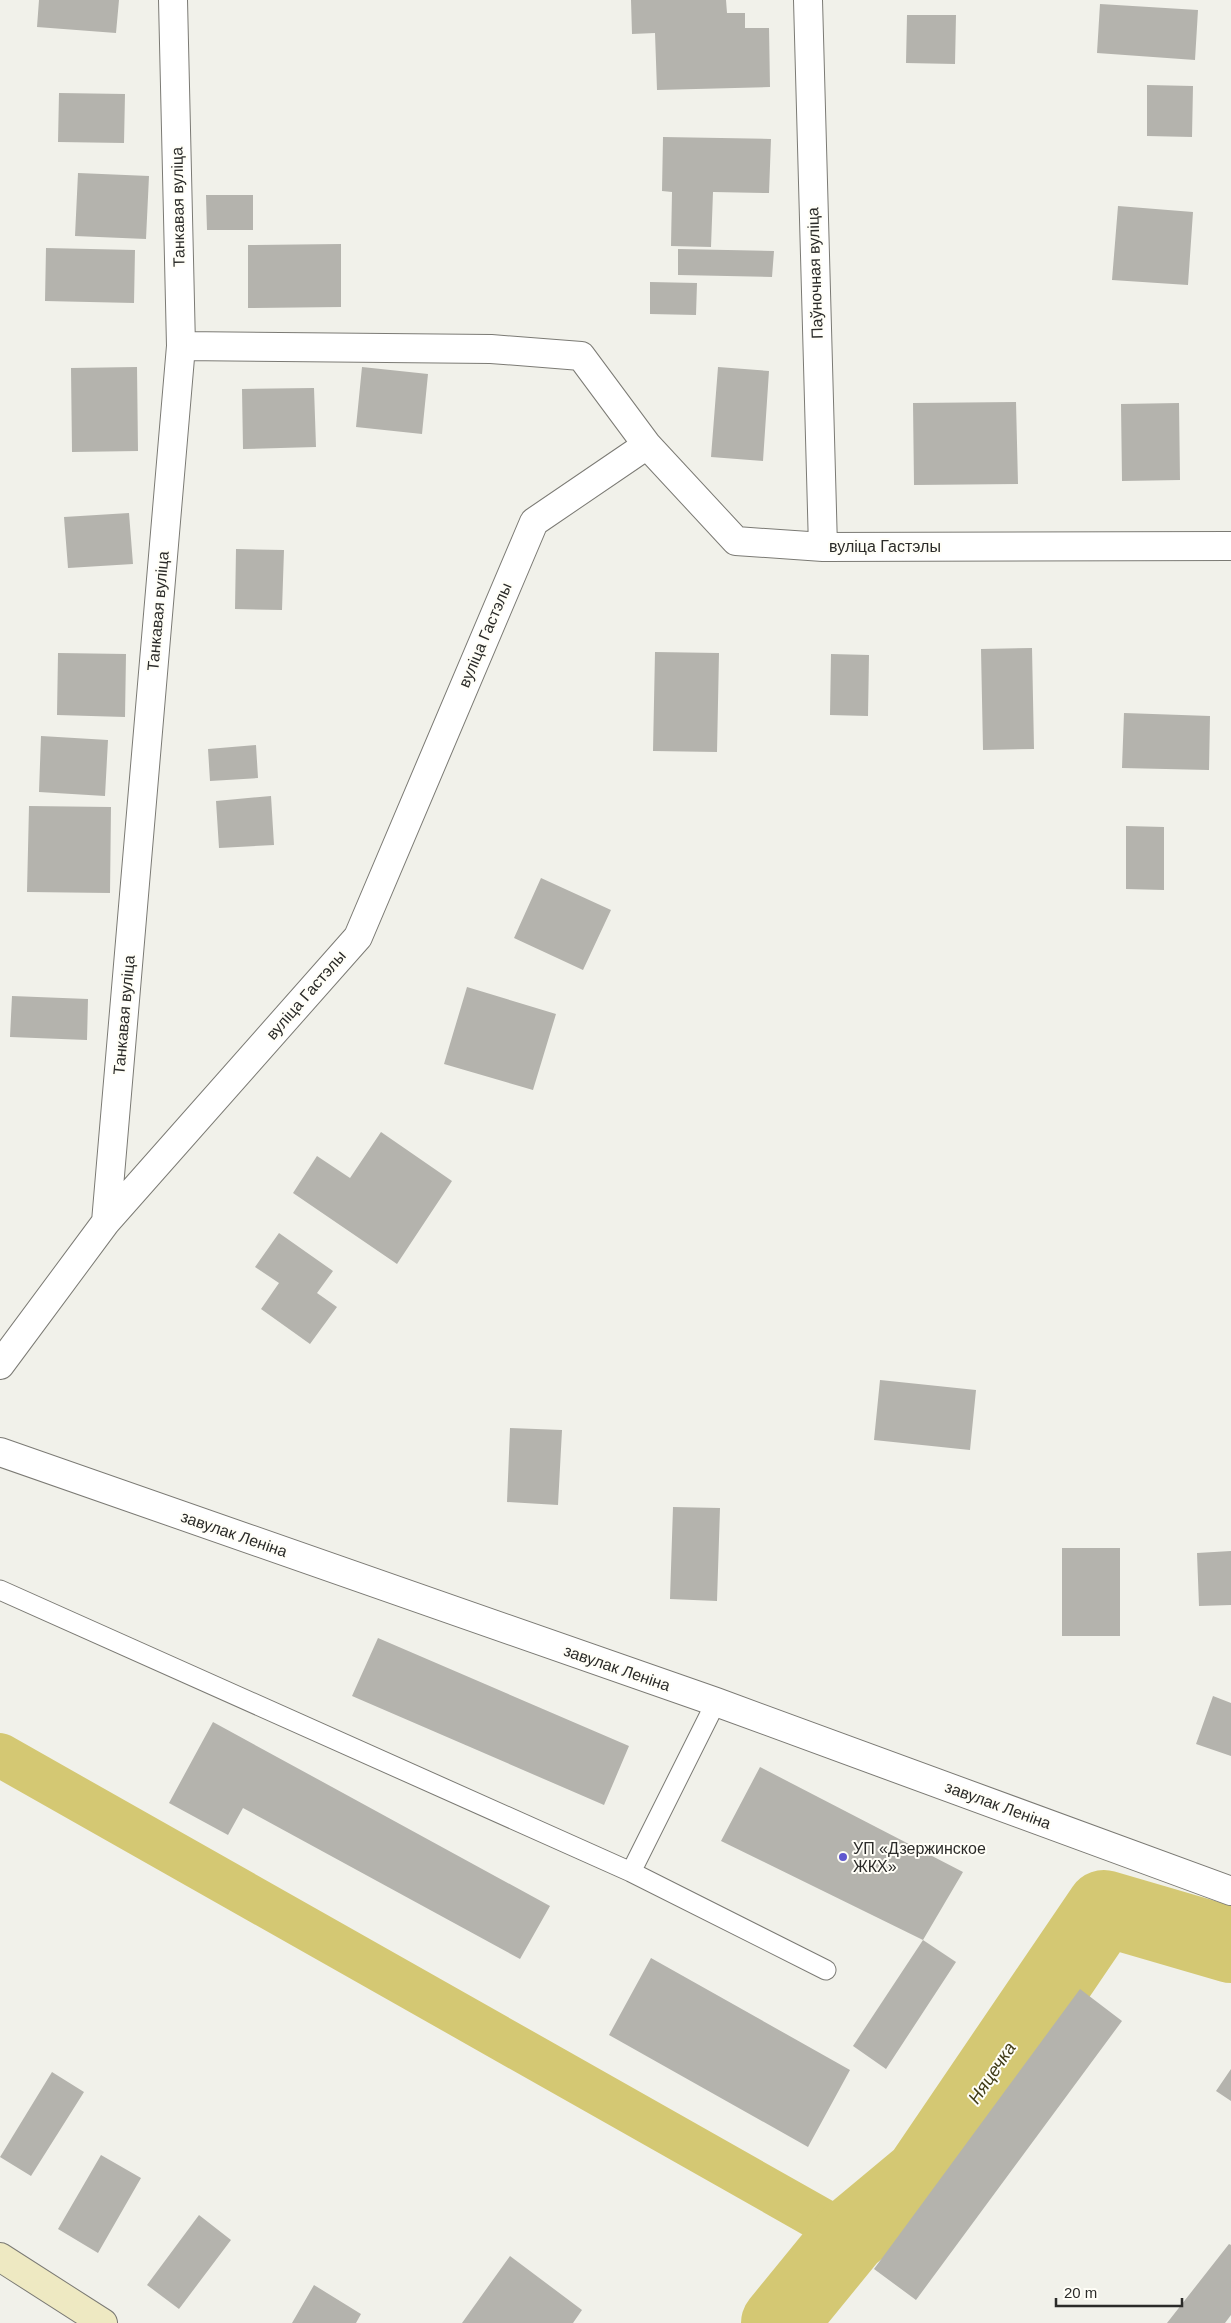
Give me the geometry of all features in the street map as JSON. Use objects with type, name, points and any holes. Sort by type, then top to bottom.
[{"type":"street","name":"Танкавая вуліца","points":[[106,1222],[181,346],[173,0]]},
{"type":"street","name":"Паўночная вуліца","points":[[808,0],[822,546]]},
{"type":"street","points":[[181,346],[491,349],[580,356],[647,445]]},
{"type":"street","name":"вуліца Гастэлы","points":[[0,1365],[106,1222],[358,936],[534,522],[647,445],[736,541],[822,546],[1231,546]]},
{"type":"street","name":"завулак Леніна","points":[[0,1452],[716,1702],[1231,1890]]},
{"type":"street","points":[[0,2257],[103,2323]]},
{"type":"lane","points":[[0,1590],[631,1872],[826,1970]]},
{"type":"lane","points":[[631,1872],[716,1702]]},
{"type":"building","points":[[39,0],[119,0],[116,33],[37,27]]},
{"type":"building","points":[[631,0],[726,0],[727,13],[745,13],[745,28],[769,28],[770,87],[657,90],[655,33],[632,34]]},
{"type":"building","points":[[1100,4],[1198,10],[1195,60],[1097,53]]},
{"type":"building","points":[[907,15],[956,15],[955,64],[906,63]]},
{"type":"building","points":[[1147,85],[1193,86],[1192,137],[1147,136]]},
{"type":"building","points":[[59,93],[125,94],[124,143],[58,142]]},
{"type":"building","points":[[663,137],[771,139],[769,193],[713,192],[711,247],[671,246],[672,192],[662,191]]},
{"type":"building","points":[[78,173],[149,176],[146,239],[75,236]]},
{"type":"building","points":[[206,195],[253,195],[253,230],[207,230]]},
{"type":"building","points":[[1118,206],[1193,212],[1188,285],[1112,280]]},
{"type":"building","points":[[341,244],[341,307],[248,308],[248,245]]},
{"type":"building","points":[[46,248],[135,250],[134,303],[45,301]]},
{"type":"building","points":[[678,249],[774,251],[772,277],[678,275]]},
{"type":"building","points":[[650,282],[697,283],[696,315],[650,314]]},
{"type":"building","points":[[137,367],[138,451],[72,452],[71,368]]},
{"type":"building","points":[[362,367],[428,374],[422,434],[356,427]]},
{"type":"building","points":[[718,367],[769,371],[763,461],[711,457]]},
{"type":"building","points":[[314,388],[316,447],[243,449],[242,389]]},
{"type":"building","points":[[1016,402],[1018,484],[914,485],[913,403]]},
{"type":"building","points":[[1179,403],[1180,480],[1122,481],[1121,404]]},
{"type":"building","points":[[129,513],[133,564],[68,568],[64,517]]},
{"type":"building","points":[[236,549],[284,550],[282,610],[235,609]]},
{"type":"building","points":[[1032,648],[1034,749],[983,750],[981,649]]},
{"type":"building","points":[[655,652],[719,653],[717,752],[653,751]]},
{"type":"building","points":[[58,653],[126,654],[125,717],[57,715]]},
{"type":"building","points":[[831,654],[869,655],[868,716],[830,715]]},
{"type":"building","points":[[1124,713],[1210,716],[1209,770],[1122,768]]},
{"type":"building","points":[[41,736],[108,740],[105,796],[39,792]]},
{"type":"building","points":[[256,745],[258,778],[210,781],[208,749]]},
{"type":"building","points":[[271,796],[274,845],[219,848],[216,801]]},
{"type":"building","points":[[29,806],[111,807],[110,893],[27,892]]},
{"type":"building","points":[[1126,826],[1164,827],[1164,890],[1126,889]]},
{"type":"building","points":[[541,878],[611,910],[583,970],[514,938]]},
{"type":"building","points":[[467,987],[556,1014],[533,1090],[444,1064]]},
{"type":"building","points":[[12,996],[88,999],[87,1040],[10,1037]]},
{"type":"building","points":[[381,1132],[452,1181],[397,1264],[293,1193],[317,1156],[350,1178]]},
{"type":"building","points":[[279,1233],[333,1271],[317,1293],[337,1307],[310,1344],[261,1309],[279,1283],[255,1267]]},
{"type":"building","points":[[880,1380],[976,1390],[970,1450],[874,1440]]},
{"type":"building","points":[[510,1428],[562,1430],[558,1505],[507,1502]]},
{"type":"building","points":[[673,1507],[720,1508],[717,1601],[670,1599]]},
{"type":"building","points":[[1062,1548],[1120,1548],[1120,1636],[1062,1636]]},
{"type":"building","points":[[1231,1551],[1231,1605],[1199,1606],[1197,1553]]},
{"type":"building","points":[[378,1638],[629,1746],[604,1805],[352,1696]]},
{"type":"building","points":[[1213,1696],[1231,1703],[1231,1756],[1196,1744]]},
{"type":"building","points":[[213,1722],[550,1906],[520,1959],[243,1808],[228,1835],[169,1803]]},
{"type":"building","name":"УП «Дзержинское ЖКХ»","points":[[760,1767],[963,1872],[923,1940],[721,1841]]},
{"type":"building","points":[[923,1940],[956,1962],[886,2069],[853,2046]]},
{"type":"building","points":[[651,1958],[850,2070],[808,2147],[609,2035]]},
{"type":"building","points":[[1080,1989],[1122,2021],[916,2300],[874,2269]]},
{"type":"building","points":[[1231,2069],[1231,2101],[1216,2091]]},
{"type":"building","points":[[52,2072],[84,2092],[31,2176],[0,2157]]},
{"type":"building","points":[[101,2155],[141,2178],[98,2253],[58,2229]]},
{"type":"building","points":[[199,2215],[231,2240],[179,2309],[147,2285]]},
{"type":"building","points":[[1229,2244],[1231,2245],[1231,2315],[1225,2323],[1167,2323]]},
{"type":"building","points":[[510,2256],[582,2310],[573,2323],[462,2323]]},
{"type":"building","points":[[314,2285],[361,2314],[356,2323],[292,2323]]},
{"type":"waterway","points":[[0,1755],[850,2236]]},
{"type":"waterway","name":"Няцечка","points":[[779,2323],[850,2236],[922,2176],[1104,1908],[1231,1945]]},
{"type":"place","name":"УП «Дзержинское ЖКХ»","points":[[843,1857]]}]
